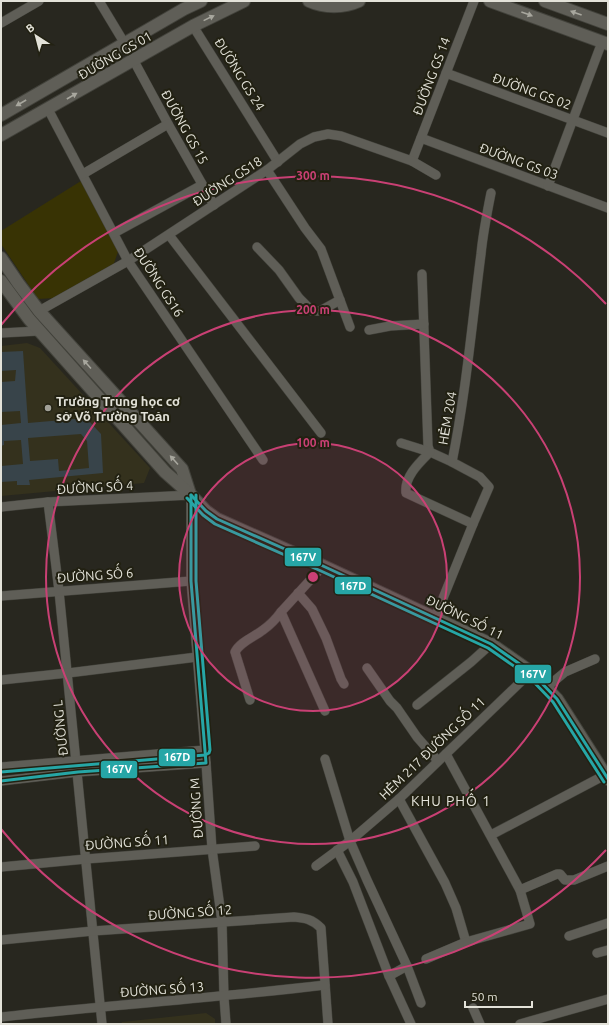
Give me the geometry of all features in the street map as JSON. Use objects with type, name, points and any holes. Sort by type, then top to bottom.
[{"type":"main road","name":"ĐƯỜNG GS 01","points":[[1,115],[125,44],[181,5],[201,1]]},
{"type":"main road","name":"ĐƯỜNG GS 01","points":[[1,136],[193,26],[244,1]]},
{"type":"main road","points":[[309,1],[314,4],[333,6],[353,4],[359,1]]},
{"type":"main road","points":[[490,1],[605,43],[608,25],[546,1]]},
{"type":"main road","name":"ĐƯỜNG GS 24","points":[[181,5],[193,26]]},
{"type":"main road","points":[[125,44],[134,60]]},
{"type":"main road","points":[[39,93],[48,109]]},
{"type":"main road","points":[[1,258],[39,311],[182,469],[191,495]]},
{"type":"main road","points":[[1,281],[39,331],[165,472],[191,495]]},
{"type":"main road","points":[[29,319],[39,311]]},
{"type":"main road","name":"ĐƯỜNG SỐ 11","points":[[191,495],[217,520],[284,548],[492,644],[531,672],[547,687],[557,699],[607,777]]},
{"type":"street","points":[[1,23],[39,1]]},
{"type":"street","points":[[99,1],[125,44]]},
{"type":"street","name":"ĐƯỜNG GS 14","points":[[412,161],[474,1]]},
{"type":"street","name":"ĐƯỜNG GS 24","points":[[193,26],[278,162]]},
{"type":"street","points":[[548,186],[573,120],[605,43]]},
{"type":"street","name":"ĐƯỜNG GS 15","points":[[134,60],[214,205]]},
{"type":"street","name":"ĐƯỜNG GS 02","points":[[446,74],[608,133]]},
{"type":"street","name":"ĐƯỜNG GS16","points":[[48,109],[128,261],[263,460]]},
{"type":"street","points":[[83,174],[168,124]]},
{"type":"street","name":"ĐƯỜNG GS18","points":[[39,311],[128,261],[267,170],[307,140],[314,137],[328,134],[341,136],[412,161],[436,175]]},
{"type":"street","name":"ĐƯỜNG GS 03","points":[[421,138],[608,208]]},
{"type":"street","points":[[267,170],[305,228],[321,249],[350,327]]},
{"type":"street","points":[[114,232],[202,185]]},
{"type":"street","name":"HẺM 204","points":[[435,618],[489,487],[480,477],[452,462],[460,424],[471,347],[481,253],[491,193]]},
{"type":"street","points":[[170,234],[321,433]]},
{"type":"street","points":[[257,247],[279,270],[299,298],[312,311],[320,311],[340,300]]},
{"type":"street","points":[[422,274],[428,446],[430,452]]},
{"type":"street","points":[[370,330],[390,326],[424,324]]},
{"type":"street","points":[[1,333],[39,331]]},
{"type":"street","points":[[401,443],[430,452],[452,462]]},
{"type":"street","points":[[430,452],[416,467],[405,486],[406,493],[473,524]]},
{"type":"street","name":"ĐƯỜNG SỐ 4","points":[[1,507],[48,502],[191,495]]},
{"type":"street","name":"ĐƯỜNG M","points":[[191,495],[191,581],[212,849],[222,922],[226,1024]]},
{"type":"street","name":"ĐƯỜNG L","points":[[48,502],[68,673],[102,1024]]},
{"type":"street","points":[[250,700],[235,652],[239,646],[276,619],[280,612],[323,566]]},
{"type":"street","name":"ĐƯỜNG SỐ 6","points":[[1,596],[191,581]]},
{"type":"street","points":[[298,593],[312,609],[326,638],[344,684]]},
{"type":"street","points":[[280,612],[325,710]]},
{"type":"street","points":[[417,705],[492,644]]},
{"type":"street","points":[[1,680],[197,657]]},
{"type":"street","points":[[547,687],[565,672],[595,659]]},
{"type":"street","points":[[367,668],[417,737],[438,761]]},
{"type":"street","name":"HẺM 217 ĐƯỜNG SỐ 11","points":[[316,866],[350,841],[399,799],[531,672]]},
{"type":"street","points":[[1,767],[205,750]]},
{"type":"street","points":[[426,959],[466,942],[530,924],[520,890],[446,754]]},
{"type":"street","points":[[325,760],[350,841],[408,966],[421,1003]]},
{"type":"street","points":[[1,781],[78,772],[206,763]]},
{"type":"street","points":[[491,835],[607,777]]},
{"type":"street","points":[[399,799],[446,883],[456,908],[466,942]]},
{"type":"street","name":"ĐƯỜNG SỐ 11","points":[[1,867],[255,846]]},
{"type":"street","points":[[337,850],[354,882],[389,976],[412,1024]]},
{"type":"street","points":[[520,890],[557,874],[560,874],[565,880],[574,880],[608,866]]},
{"type":"street","name":"ĐƯỜNG SỐ 12","points":[[1,940],[94,931],[294,917],[306,918],[314,921],[321,928],[328,1024]]},
{"type":"street","points":[[569,936],[608,923]]},
{"type":"street","points":[[597,953],[608,950]]},
{"type":"street","points":[[389,976],[408,966]]},
{"type":"street","name":"ĐƯỜNG SỐ 13","points":[[1,1017],[100,1006],[224,997],[325,985]]},
{"type":"street","points":[[520,1024],[608,999]]},
{"type":"street","points":[[473,1008],[480,1024]]},
{"type":"shaded area","points":[[81,181],[119,249],[113,266],[55,298],[38,299],[1,244],[1,231]]},
{"type":"shaded area","name":"Trường Trung học cơ sở Võ Trường Toản","points":[[27,343],[40,348],[150,468],[144,483],[1,496],[1,346]]},
{"type":"shaded area","points":[[206,1013],[215,1019],[215,1024],[121,1024],[122,1022]]},
{"type":"building","points":[[23,351],[28,423],[86,418],[101,434],[103,473],[29,480],[30,485],[17,485],[17,481],[1,482],[1,466],[23,464],[21,440],[4,441],[4,445],[1,446],[1,425],[21,423],[20,411],[1,412],[1,382],[15,381],[16,370],[1,371],[1,352]],"holes":[[[81,434],[87,441],[89,468],[59,471],[58,459],[30,461],[28,438]]]},
{"type":"transit line","name":"167V","points":[[191,495],[206,511],[217,519],[323,566],[491,644],[531,672],[557,699],[608,779]]},
{"type":"transit line","name":"167V","points":[[1,781],[78,772],[206,763],[191,581],[191,495]]},
{"type":"transit line","name":"167D","points":[[1,772],[205,755],[209,753],[210,750],[196,581],[196,495]]},
{"type":"transit line","name":"167D","points":[[187,498],[203,515],[215,524],[488,648],[528,676],[553,702],[604,782]]},
{"type":"place","name":"Trường Trung học cơ sở Võ Trường Toản","points":[[48,408]]},
{"type":"district","name":"KHU PHỐ 1","points":[[451,801]]}]
